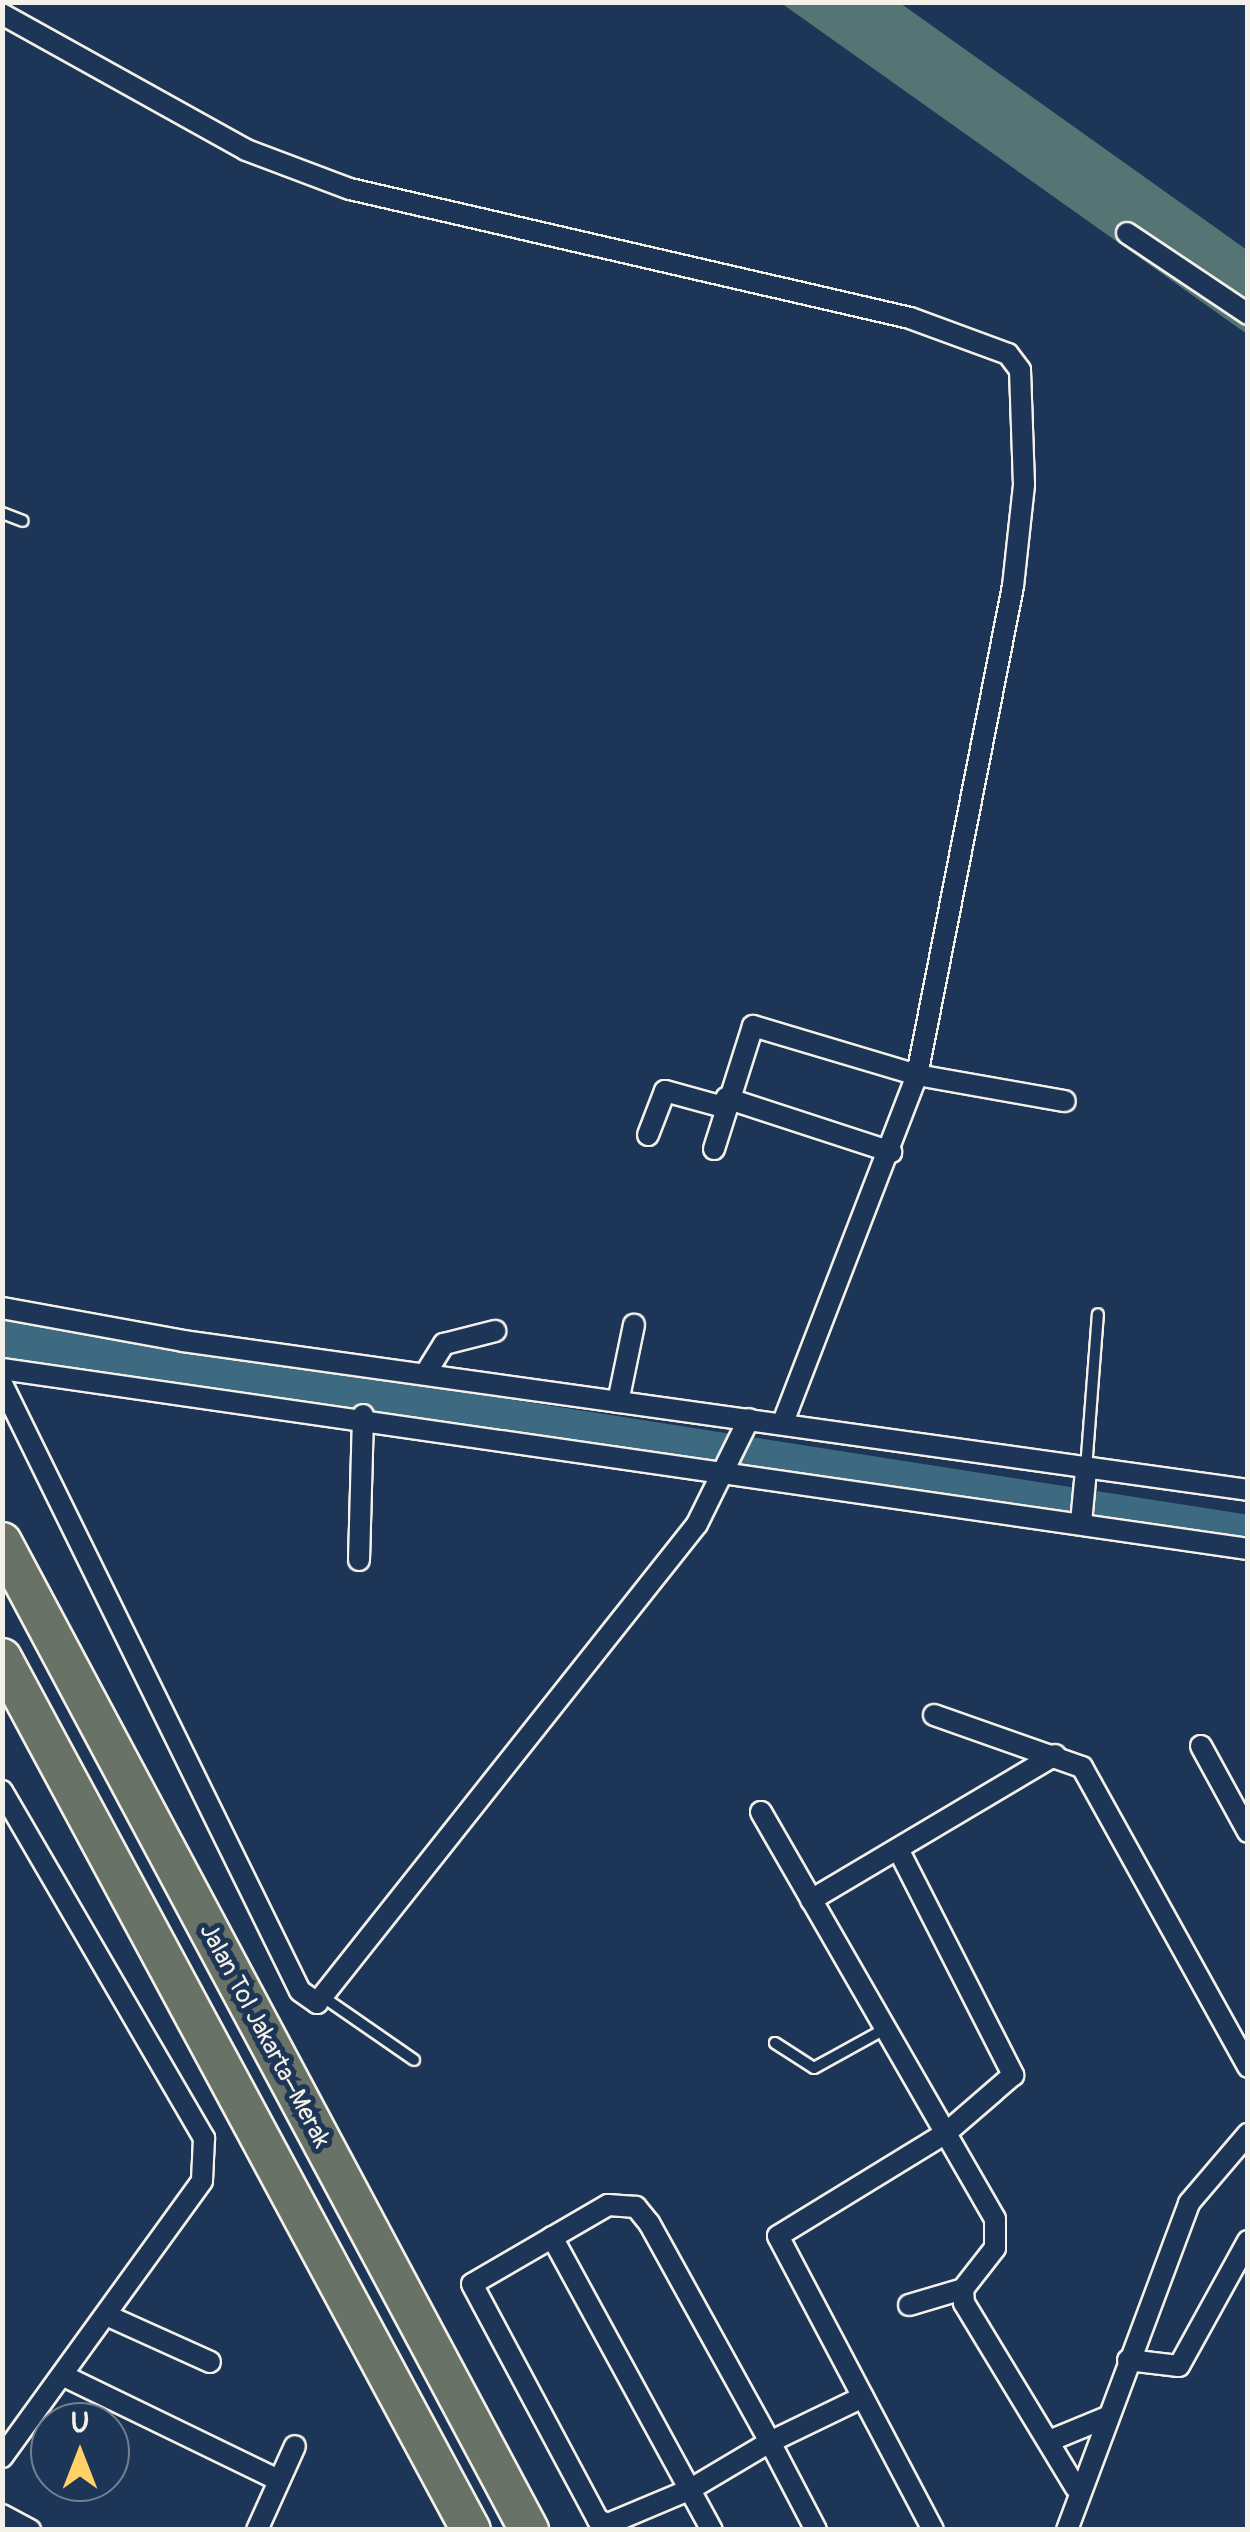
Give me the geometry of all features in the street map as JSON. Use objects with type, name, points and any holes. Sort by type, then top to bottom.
[{"type":"highway","name":"Jalan Tol Jakarta–Merak","points":[[2,1542],[529,2530]]},
{"type":"highway","name":"Jalan Tol Jakarta–Merak","points":[[2,1658],[471,2530]]},
{"type":"street","points":[[2,14],[246,150],[350,189],[910,318],[1014,361],[1024,484],[1013,586],[917,1075],[891,1152],[782,1424]]},
{"type":"street","points":[[1127,234],[1248,314]]},
{"type":"street","points":[[714,1149],[725,1102],[753,1026],[917,1075],[1065,1101]]},
{"type":"street","points":[[648,1135],[664,1091],[725,1102],[891,1152]]},
{"type":"street","points":[[2,1308],[747,1423],[782,1424],[1086,1477],[1248,1490]]},
{"type":"street","points":[[618,1402],[634,1325]]},
{"type":"street","points":[[427,1372],[444,1344],[495,1331]]},
{"type":"street","points":[[2,1369],[363,1415],[722,1476],[1082,1518],[1248,1548]]},
{"type":"street","points":[[2,1384],[300,1991],[317,2004],[326,1998],[628,1616],[722,1476],[747,1423]]},
{"type":"street","points":[[359,1560],[363,1415]]},
{"type":"street","points":[[1082,1518],[1086,1477]]},
{"type":"street","points":[[934,1715],[1082,1767],[1248,2066]]},
{"type":"street","points":[[1201,1746],[1248,1832]]},
{"type":"street","points":[[812,1900],[1055,1755]]},
{"type":"street","points":[[2,1791],[204,2138],[202,2181],[106,2314],[66,2377],[2,2457]]},
{"type":"street","points":[[761,1812],[946,2132],[998,2234],[963,2289],[910,2305]]},
{"type":"street","points":[[898,1849],[1013,2060],[1004,2086],[946,2132],[778,2236],[932,2530]]},
{"type":"street","points":[[1067,2530],[1076,2488],[1190,2202],[1248,2134]]},
{"type":"street","points":[[816,2530],[770,2442],[636,2207],[608,2204],[480,2274],[471,2294],[598,2520],[618,2521],[689,2490],[770,2442],[863,2397]]},
{"type":"street","points":[[552,2237],[712,2530]]},
{"type":"street","points":[[1128,2360],[1179,2366],[1248,2240]]},
{"type":"street","points":[[963,2289],[1006,2380],[1050,2441],[1076,2488]]},
{"type":"street","points":[[106,2314],[210,2362]]},
{"type":"street","points":[[66,2377],[278,2480]]},
{"type":"street","points":[[1050,2441],[1105,2418]]},
{"type":"street","points":[[257,2530],[295,2446]]},
{"type":"street","points":[[2,2515],[30,2530]]},
{"type":"lane","points":[[2,513],[23,521]]},
{"type":"lane","points":[[1086,1477],[1098,1314]]},
{"type":"lane","points":[[326,1998],[414,2060]]},
{"type":"lane","points":[[775,2043],[814,2068],[886,2029]]},
{"type":"green space","points":[[781,3],[900,3],[1247,250],[1247,334]]},
{"type":"waterway","points":[[2,1339],[1248,1534]]}]
